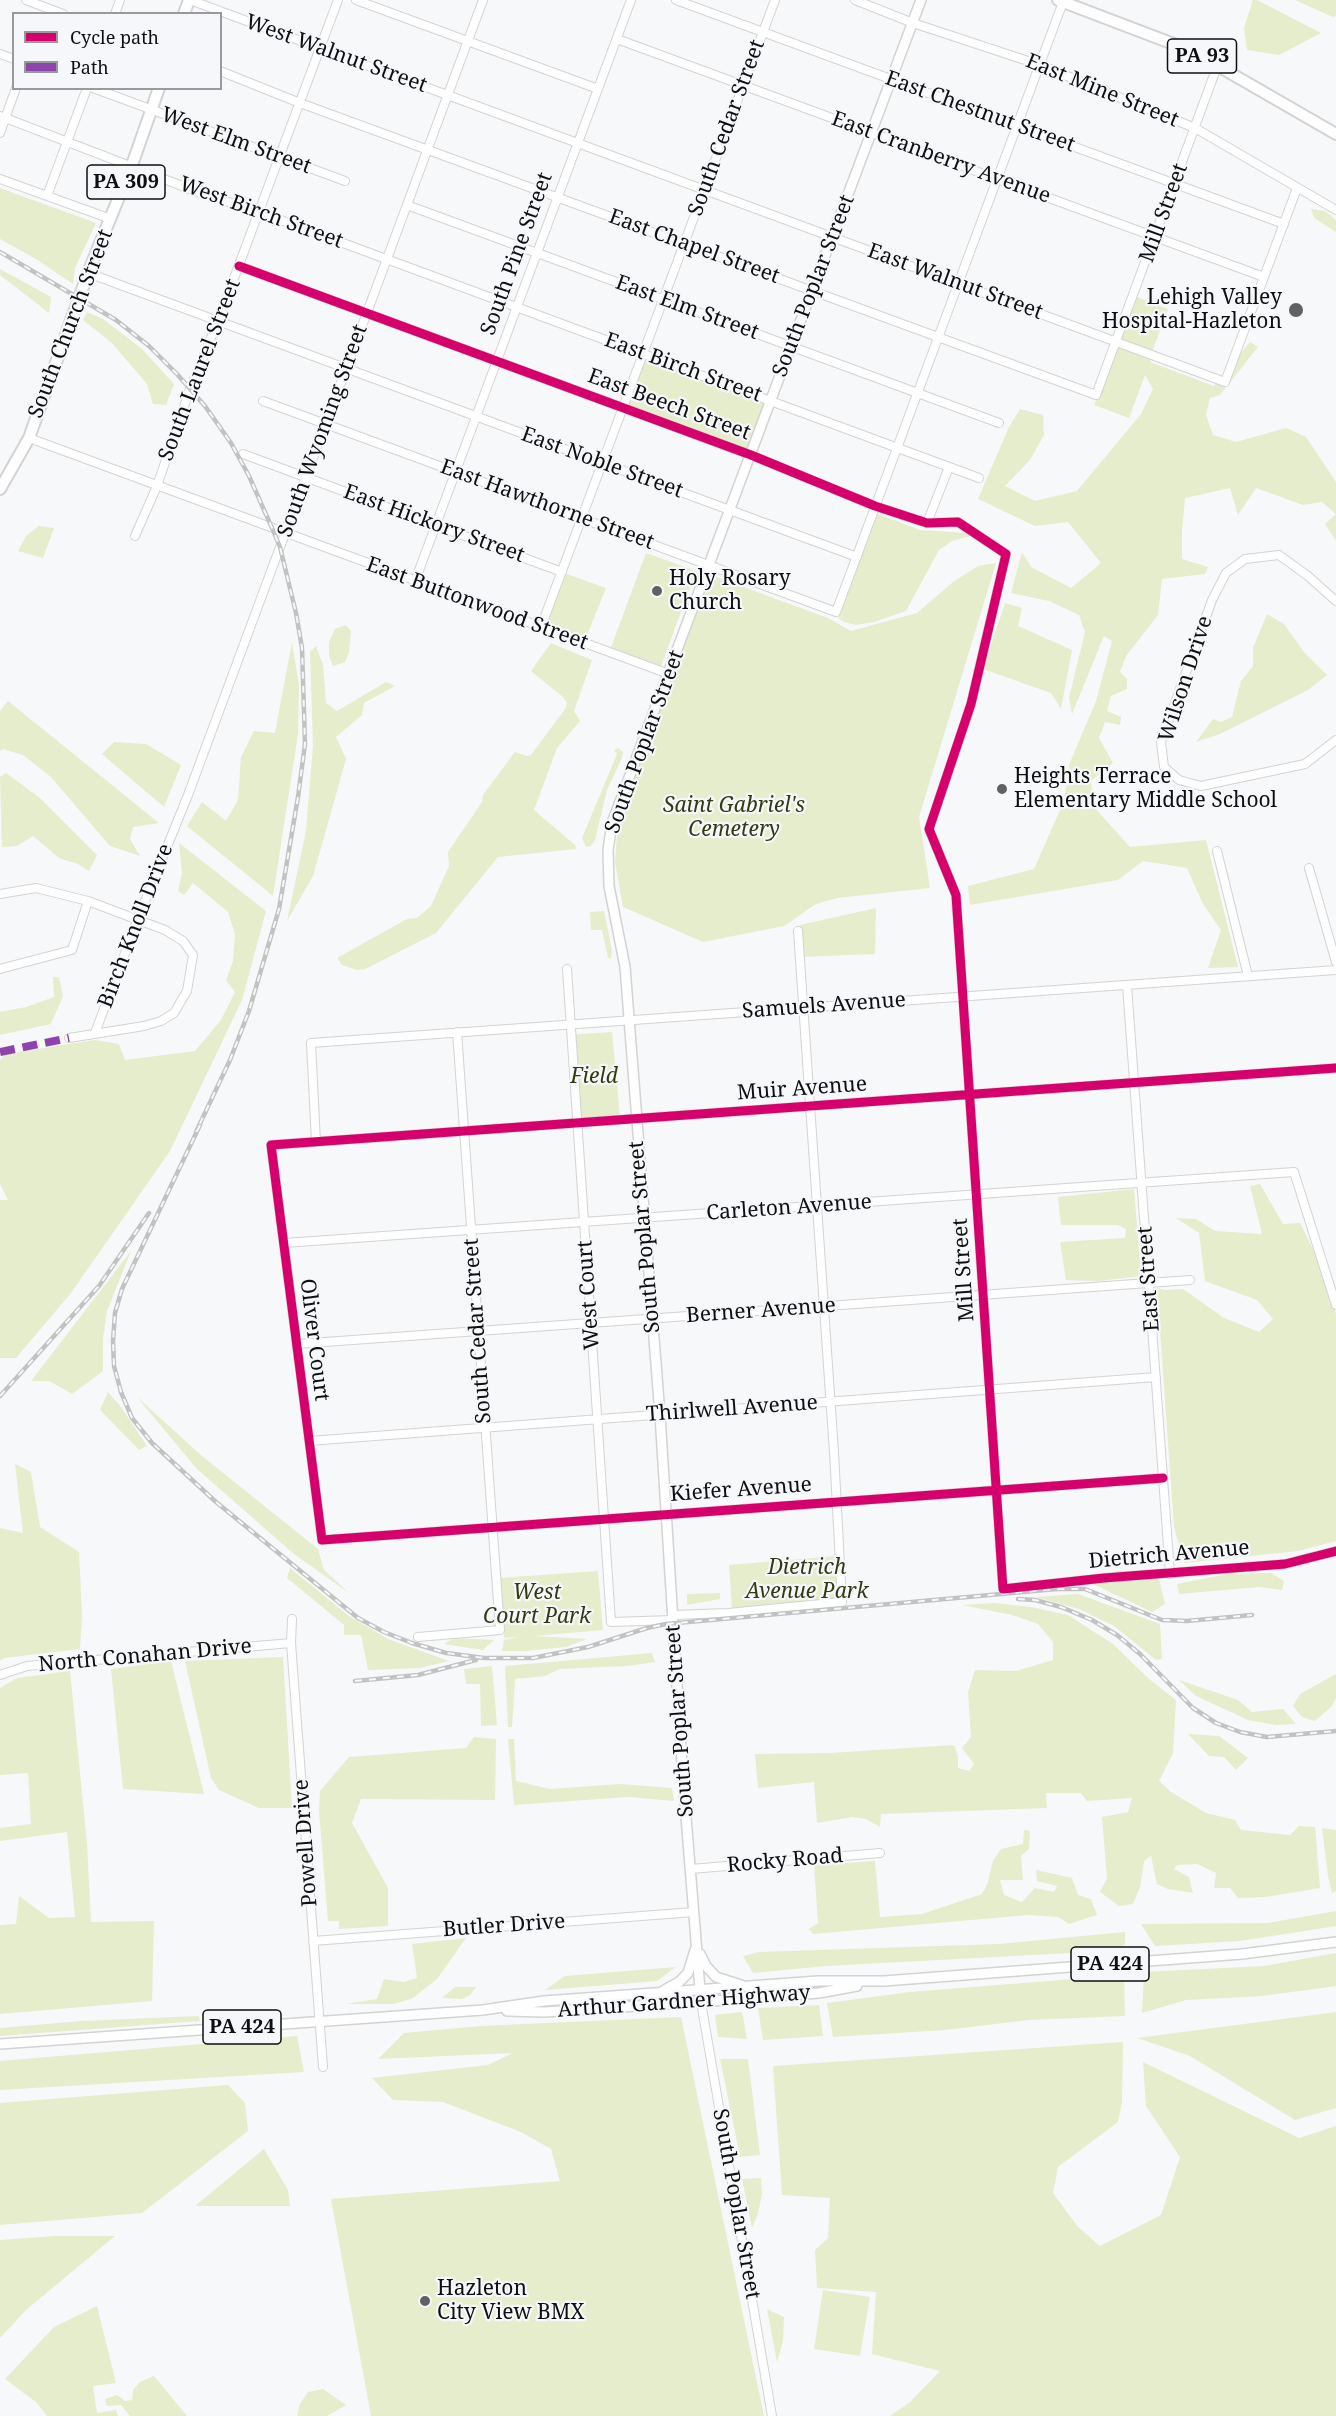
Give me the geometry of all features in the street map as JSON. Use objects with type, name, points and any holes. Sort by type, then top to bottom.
[{"type":"highway","name":"PA 93","points":[[1061,1],[1192,51],[1336,134]]},
{"type":"highway","name":"South Church Street","points":[[0,489],[29,438],[88,273],[132,165],[158,90]]},
{"type":"main road","name":"South Poplar Street","points":[[701,2002],[690,1869],[668,1514],[625,967],[609,886],[608,850],[612,823],[921,0]]},
{"type":"main road","name":"Arthur Gardner Highway","points":[[0,2044],[483,2010],[544,2001],[818,1982],[884,1981],[1242,1954],[1336,1942]]},
{"type":"main road","points":[[697,1945],[706,1966],[716,1977],[753,1987]]},
{"type":"main road","points":[[650,1994],[664,1991],[688,1973],[697,1945]]},
{"type":"main road","name":"Arthur Gardner Highway","points":[[483,2010],[543,2012],[701,2002],[819,1993],[884,1981]]},
{"type":"street","points":[[26,0],[45,7]]},
{"type":"street","name":"West Walnut Street","points":[[190,0],[448,95]]},
{"type":"street","name":"South Laurel Street","points":[[135,536],[157,486],[190,389],[239,266],[338,0]]},
{"type":"street","points":[[356,0],[598,89]]},
{"type":"street","name":"South Wyoming Street","points":[[188,795],[483,0]]},
{"type":"street","name":"South Pine Street","points":[[415,581],[631,0]]},
{"type":"street","name":"East Chestnut Street","points":[[676,0],[1284,224]]},
{"type":"street","name":"South Cedar Street","points":[[541,627],[775,0]]},
{"type":"street","name":"East Mine Street","points":[[855,0],[913,23],[1040,65],[1195,128],[1336,210]]},
{"type":"street","points":[[857,557],[1040,65],[1061,1]]},
{"type":"street","name":"East Cranberry Avenue","points":[[617,39],[1264,278]]},
{"type":"street","name":"Mill Street","points":[[1096,395],[1218,64]]},
{"type":"street","name":"East Chapel Street","points":[[222,73],[1096,395]]},
{"type":"street","points":[[0,133],[3,117],[15,90]]},
{"type":"street","points":[[47,196],[86,90]]},
{"type":"street","name":"West Elm Street","points":[[98,90],[345,181]]},
{"type":"street","name":"East Walnut Street","points":[[448,95],[1225,382],[1264,278]]},
{"type":"street","name":"West Birch Street","points":[[3,117],[195,190],[387,259]]},
{"type":"street","points":[[0,178],[111,219]]},
{"type":"street","points":[[1264,278],[1297,188]]},
{"type":"street","name":"East Elm Street","points":[[407,205],[999,423]]},
{"type":"street","name":"East Birch Street","points":[[387,259],[979,478]]},
{"type":"street","name":"East Beech Street","points":[[239,266],[751,455],[875,506],[927,523],[958,522]]},
{"type":"street","name":"East Noble Street","points":[[88,273],[857,557]]},
{"type":"street","name":"East Hawthorne Street","points":[[263,401],[836,612],[857,557]]},
{"type":"street","name":"East Buttonwood Street","points":[[29,438],[669,674]]},
{"type":"street","name":"East Hickory Street","points":[[243,454],[562,572]]},
{"type":"street","points":[[927,523],[949,467]]},
{"type":"street","name":"Mill Street","points":[[958,522],[1006,554],[971,704],[929,829],[956,895],[1003,1589]]},
{"type":"street","name":"Wilson Drive","points":[[1336,601],[1308,576],[1279,555],[1245,559],[1226,573],[1212,600],[1161,742],[1164,767],[1179,780],[1201,786],[1305,764],[1336,740]]},
{"type":"street","name":"Birch Knoll Drive","points":[[69,1038],[95,1033],[188,795]]},
{"type":"street","points":[[1217,851],[1248,976]]},
{"type":"street","points":[[1309,868],[1336,962]]},
{"type":"street","points":[[0,894],[36,888],[88,901],[165,930],[183,940],[189,948],[193,955],[187,991],[174,1013],[161,1021],[144,1026],[95,1033]]},
{"type":"street","points":[[0,969],[72,950],[88,901]]},
{"type":"street","points":[[673,1617],[842,1602],[798,932]]},
{"type":"street","name":"West Court","points":[[567,969],[611,1622],[673,1617]]},
{"type":"street","name":"Samuels Avenue","points":[[316,1142],[311,1043],[1336,970]]},
{"type":"street","name":"East Street","points":[[1127,985],[1170,1574]]},
{"type":"street","name":"South Cedar Street","points":[[418,1637],[500,1630],[457,1032]]},
{"type":"street","name":"Muir Avenue","points":[[272,1145],[1336,1068]]},
{"type":"street","name":"Oliver Court","points":[[272,1145],[322,1540]]},
{"type":"street","name":"Carleton Avenue","points":[[284,1243],[1294,1172],[1336,1305]]},
{"type":"street","name":"Berner Avenue","points":[[297,1344],[1190,1280]]},
{"type":"street","name":"Thirlwell Avenue","points":[[309,1441],[1156,1377]]},
{"type":"street","name":"Kiefer Avenue","points":[[322,1540],[1163,1478]]},
{"type":"street","name":"Dietrich Avenue","points":[[1003,1589],[1104,1578],[1285,1564],[1336,1551]]},
{"type":"street","name":"Powell Drive","points":[[292,1619],[291,1643],[323,2067]]},
{"type":"street","name":"North Conahan Drive","points":[[0,1675],[27,1666],[291,1643]]},
{"type":"street","name":"Rocky Road","points":[[690,1869],[880,1853]]},
{"type":"street","name":"Butler Drive","points":[[313,1941],[694,1912]]},
{"type":"street","name":"South Poplar Street","points":[[701,2002],[772,2416]]},
{"type":"green space","points":[[1253,0],[1321,33],[1279,55],[1247,50],[1244,28]]},
{"type":"green space","points":[[1295,0],[1336,0],[1336,16],[1333,17]]},
{"type":"green space","points":[[0,188],[96,223],[75,268],[73,284],[36,259],[0,239]]},
{"type":"green space","points":[[1311,209],[1325,211],[1336,220],[1336,232],[1314,218]]},
{"type":"green space","points":[[0,269],[51,297],[49,313],[0,275]]},
{"type":"green space","points":[[1137,297],[1168,309],[1152,352],[1120,339]]},
{"type":"green space","points":[[87,312],[103,319],[142,349],[174,384],[166,405],[153,404],[147,384],[112,343],[83,320]]},
{"type":"green space","points":[[1250,342],[1258,347],[1220,395],[1210,398],[1206,415],[1213,435],[1236,442],[1286,428],[1306,437],[1336,482],[1336,514],[1322,502],[1303,505],[1256,488],[1238,515],[1230,488],[1185,498],[1182,559],[1208,567],[1205,574],[1162,579],[1158,615],[1126,656],[1120,672],[1127,679],[1127,689],[1111,696],[1107,711],[1121,717],[1120,725],[1105,722],[1099,738],[1113,763],[1091,781],[1094,807],[1130,847],[1206,840],[1238,967],[1208,968],[1221,930],[1203,904],[1187,868],[1143,861],[1118,880],[970,905],[968,886],[1034,869],[1064,801],[1069,765],[1096,701],[1112,641],[1104,636],[1072,714],[1069,698],[1085,632],[1079,615],[1049,601],[1011,593],[1022,552],[1031,567],[1071,588],[1101,563],[1068,522],[1035,526],[978,499],[1009,427],[1020,409],[1043,415],[1044,435],[1030,460],[1005,486],[1035,501],[1077,491],[1141,414],[1153,389],[1145,375],[1129,418],[1094,405],[1118,347],[1151,358],[1150,362],[1214,386]]},
{"type":"green space","points":[[645,360],[765,404],[746,450],[628,406]]},
{"type":"green space","points":[[876,513],[920,530],[968,533],[970,536],[952,541],[939,550],[906,611],[874,622],[856,625],[838,618]]},
{"type":"green space","points":[[1336,514],[1336,541],[1325,524]]},
{"type":"green space","points":[[39,526],[54,528],[43,558],[18,551],[26,536]]},
{"type":"green space","points":[[646,553],[696,571],[660,669],[610,650]]},
{"type":"green space","name":"Saint Gabriel's Cemetery","points":[[996,563],[919,817],[930,888],[837,898],[816,904],[784,926],[703,942],[623,907],[615,862],[618,820],[711,575],[828,618],[851,631],[917,613],[953,582],[978,566]]},
{"type":"green space","points":[[564,573],[606,588],[585,640],[545,626]]},
{"type":"green space","points":[[1005,603],[1022,608],[1018,626],[1072,650],[1061,709],[1051,693],[983,669]]},
{"type":"green space","points":[[1267,614],[1284,624],[1304,652],[1327,675],[1308,690],[1220,734],[1196,742],[1213,719],[1221,722],[1232,717],[1241,681],[1253,666],[1253,648]]},
{"type":"green space","points":[[346,625],[351,631],[349,652],[345,662],[333,666],[329,656],[329,642],[335,629]]},
{"type":"green space","points":[[292,642],[299,686],[298,734],[273,896],[187,826],[202,802],[226,821],[238,800],[241,757],[254,731],[275,733]]},
{"type":"green space","points":[[551,643],[592,660],[574,711],[580,721],[557,748],[534,810],[575,845],[576,849],[498,857],[436,933],[365,969],[357,970],[342,965],[337,958],[407,919],[417,918],[431,906],[449,866],[448,852],[482,802],[483,795],[515,752],[531,755],[565,709],[567,703],[563,697],[531,671]]},
{"type":"green space","points":[[316,646],[323,665],[326,703],[337,711],[386,682],[395,686],[364,703],[362,715],[336,737],[346,759],[313,876],[287,921],[306,831],[313,746],[310,652]]},
{"type":"green space","points":[[8,701],[159,823],[133,827],[130,839],[140,856],[110,846],[51,777],[23,755],[3,749],[0,751],[0,711]]},
{"type":"green space","points":[[114,742],[146,744],[181,765],[164,807],[102,754]]},
{"type":"green space","points":[[618,748],[623,752],[622,758],[607,790],[595,840],[591,846],[586,847],[582,838],[617,754],[614,750]]},
{"type":"green space","points":[[6,773],[40,798],[97,855],[89,871],[78,864],[59,858],[33,836],[17,846],[2,847],[0,777]]},
{"type":"green space","points":[[179,843],[266,911],[242,1000],[170,1151],[71,1293],[16,1358],[0,1358],[0,1200],[8,1200],[0,1184],[0,1060],[5,1054],[95,1040],[119,1044],[125,1060],[195,1051],[221,1020],[235,992],[226,980],[233,961],[235,934],[228,912],[193,883],[184,895],[178,891],[182,873]]},
{"type":"green space","points":[[876,908],[875,954],[800,957],[800,925]]},
{"type":"green space","points":[[604,911],[612,950],[611,959],[608,958],[602,930],[591,930],[590,912]]},
{"type":"green space","points":[[53,977],[59,977],[63,996],[51,1024],[0,1035],[0,1012],[26,1007],[54,997]]},
{"type":"green space","name":"Field","points":[[612,1032],[620,1118],[574,1122],[568,1035]]},
{"type":"green space","points":[[1260,1184],[1283,1224],[1300,1223],[1313,1249],[1336,1314],[1336,1541],[1298,1551],[1184,1563],[1174,1527],[1157,1288],[1183,1289],[1224,1318],[1259,1332],[1273,1319],[1257,1300],[1205,1281],[1199,1233],[1176,1218],[1196,1219],[1215,1231],[1262,1234],[1250,1186]]},
{"type":"green space","points":[[1134,1189],[1141,1276],[1099,1281],[1066,1280],[1060,1242],[1125,1238],[1126,1229],[1118,1225],[1061,1225],[1058,1197]]},
{"type":"green space","points":[[131,1251],[107,1311],[103,1338],[103,1371],[72,1394],[49,1381],[31,1381]]},
{"type":"green space","points":[[108,1392],[147,1446],[139,1450],[100,1410]]},
{"type":"green space","points":[[137,1397],[202,1456],[318,1549],[324,1570],[349,1593],[294,1554],[197,1469]]},
{"type":"green space","points":[[15,1464],[31,1472],[40,1527],[79,1552],[82,1615],[80,1649],[4,1658],[0,1661],[0,1528],[23,1533]]},
{"type":"green space","name":"Dietrich Avenue Park","points":[[836,1556],[840,1600],[732,1608],[729,1565]]},
{"type":"green space","points":[[290,1568],[349,1616],[388,1639],[449,1661],[420,1668],[368,1670],[361,1635],[344,1635],[344,1625],[287,1578]]},
{"type":"green space","name":"West Court Park","points":[[598,1571],[603,1630],[534,1636],[587,1639],[566,1647],[502,1651],[504,1640],[518,1637],[504,1638],[499,1578]]},
{"type":"green space","points":[[1271,1573],[1284,1581],[1282,1590],[1259,1587],[1179,1594],[1177,1584],[1227,1574]]},
{"type":"green space","points":[[1159,1579],[1165,1604],[1152,1612],[1091,1583]]},
{"type":"green space","points":[[720,1593],[720,1599],[687,1605],[687,1594]]},
{"type":"green space","points":[[1078,1594],[1160,1624],[1162,1659],[1156,1660],[1114,1626],[1079,1609],[1036,1597]]},
{"type":"green space","points":[[994,1603],[1031,1607],[1068,1615],[1113,1644],[1149,1679],[1176,1700],[1173,1753],[1159,1781],[1171,1792],[1206,1813],[1235,1820],[1241,1830],[1290,1835],[1299,1826],[1315,1827],[1320,1888],[1266,1897],[1238,1898],[1230,1888],[1214,1888],[1216,1873],[1197,1864],[1177,1865],[1174,1869],[1189,1877],[1193,1893],[1168,1889],[1157,1884],[1151,1856],[1144,1861],[1140,1887],[1133,1904],[1119,1906],[1100,1892],[1107,1878],[1102,1817],[1128,1812],[1132,1798],[1087,1801],[1081,1793],[1046,1793],[1047,1808],[881,1814],[880,1827],[866,1819],[852,1817],[817,1823],[814,1782],[758,1788],[755,1754],[830,1753],[954,1745],[958,1756],[958,1768],[969,1771],[974,1764],[962,1748],[971,1737],[968,1692],[975,1670],[1016,1671],[1053,1660],[1053,1642],[1038,1624],[1012,1615],[962,1605]]},
{"type":"green space","points":[[454,1638],[494,1640],[483,1650],[444,1644]]},
{"type":"green space","points":[[652,1653],[655,1662],[627,1666],[560,1669],[545,1676],[515,1679],[512,1727],[508,1727],[505,1666]]},
{"type":"green space","points":[[283,1657],[292,1808],[259,1808],[219,1790],[211,1778],[185,1661]]},
{"type":"green space","points":[[171,1661],[204,1794],[123,1789],[111,1669]]},
{"type":"green space","points":[[492,1666],[497,1725],[481,1726],[480,1684],[466,1684],[464,1669]]},
{"type":"green space","points":[[70,1671],[87,1844],[91,1922],[154,1921],[152,2001],[0,2014],[0,1925],[16,1924],[19,1896],[49,1918],[75,1917],[67,1832],[0,1841],[0,1828],[31,1824],[28,1773],[0,1775],[0,1688],[17,1678]]},
{"type":"green space","points":[[1336,1674],[1336,1698],[1332,1706],[1315,1721],[1302,1717],[1293,1706],[1300,1694]]},
{"type":"green space","points":[[1179,1680],[1238,1700],[1252,1712],[1283,1709],[1296,1724],[1276,1725],[1248,1720],[1196,1696]]},
{"type":"green space","points":[[1188,1734],[1219,1736],[1248,1758],[1236,1770],[1224,1757],[1209,1756]]},
{"type":"green space","points":[[474,1737],[496,1739],[495,1800],[361,1799],[352,1823],[388,1888],[388,1926],[339,1929],[339,1921],[328,1921],[319,1811],[320,1791],[349,1757],[466,1748]]},
{"type":"green space","points":[[508,1739],[514,1739],[516,1781],[550,1789],[620,1784],[672,1788],[674,1801],[628,1797],[514,1805]]},
{"type":"green space","points":[[1322,1828],[1336,1830],[1336,1891],[1332,1893],[1328,1876]]},
{"type":"green space","points":[[1024,1830],[1030,1831],[1029,1849],[1021,1856],[1023,1880],[1000,1880],[1004,1895],[1022,1902],[1035,1888],[1054,1892],[1057,1886],[1037,1881],[1036,1870],[1072,1878],[1078,1895],[1091,1899],[1097,1915],[1069,1924],[1058,1917],[1028,1915],[813,1934],[809,1929],[818,1923],[814,1865],[875,1861],[880,1917],[922,1914],[982,1894],[987,1885],[993,1861],[1001,1849],[1023,1844]]},
{"type":"green space","points":[[1336,1911],[1336,1926],[1240,1941],[1155,1946],[1141,1924],[1268,1923]]},
{"type":"green space","points":[[1125,1932],[1125,1945],[1107,1951],[826,1966],[753,1973],[743,1956],[759,1952],[999,1944]]},
{"type":"green space","points":[[466,1938],[437,1979],[413,1998],[394,2004],[346,2004],[377,1999],[384,1979],[404,1982],[417,1978],[412,1944]]},
{"type":"green space","points":[[1336,1953],[1336,1986],[1262,1996],[1186,2000],[1142,2013],[1144,1972],[1264,1966]]},
{"type":"green space","points":[[676,1967],[657,1981],[545,1990],[565,1976]]},
{"type":"green space","points":[[1124,1975],[1125,2016],[1029,2020],[945,2030],[833,2037],[827,2003],[910,1992]]},
{"type":"green space","points":[[455,1987],[476,1987],[470,1995],[462,1999],[442,1998]]},
{"type":"green space","points":[[819,2005],[823,2036],[763,2040],[758,2008]]},
{"type":"green space","points":[[742,2012],[747,2039],[718,2037],[715,2015]]},
{"type":"green space","points":[[1336,2012],[1336,2108],[1295,2120],[1190,2056],[1137,2038]]},
{"type":"green space","points":[[199,2016],[200,2021],[0,2036],[0,2028],[81,2021]]},
{"type":"green space","points":[[681,2017],[764,2416],[371,2416],[331,2199],[560,2181],[551,2149],[521,2132],[443,2102],[393,2100],[372,2078],[488,2065],[513,2053],[378,2059],[404,2033],[480,2026]]},
{"type":"green space","points":[[297,2036],[304,2072],[0,2090],[0,2061]]},
{"type":"green space","points":[[1123,2042],[1122,2102],[1118,2122],[1058,2167],[1053,2193],[1078,2227],[1100,2246],[1161,2215],[1180,2157],[1146,2106],[1143,2062],[1299,2138],[1336,2126],[1336,2416],[890,2416],[910,2402],[940,2371],[872,2354],[876,2292],[817,2288],[815,2250],[828,2238],[830,2198],[782,2195],[773,2066]]},
{"type":"green space","points":[[720,2059],[748,2059],[760,2155],[740,2157]]},
{"type":"green space","points":[[228,2085],[245,2103],[248,2131],[142,2213],[0,2225],[0,2103]]},
{"type":"green space","points":[[264,2149],[288,2190],[290,2206],[195,2206]]},
{"type":"green space","points":[[761,2178],[762,2194],[752,2228],[742,2179]]},
{"type":"green space","points":[[55,2236],[115,2236],[26,2310],[0,2338],[0,2240]]},
{"type":"green space","points":[[823,2290],[870,2297],[860,2356],[814,2349]]},
{"type":"green space","points":[[97,2306],[116,2383],[93,2386],[97,2413],[116,2410],[118,2416],[47,2416],[36,2402],[5,2379],[54,2327]]},
{"type":"green space","points":[[767,2309],[784,2317],[783,2341],[777,2362]]},
{"type":"green space","points":[[154,2376],[187,2416],[130,2416],[121,2405],[107,2406],[105,2399],[117,2395],[125,2401],[132,2400],[133,2390],[140,2382]]},
{"type":"green space","points":[[323,2389],[346,2405],[327,2416],[297,2416],[300,2404],[308,2392]]},
{"type":"railway","points":[[0,252],[116,320],[149,346],[205,406],[231,443],[249,476],[272,528],[280,547],[296,613],[302,648],[305,744],[279,909],[249,1011],[230,1060],[196,1132]]},
{"type":"railway","points":[[200,1125],[122,1289],[115,1313],[113,1341],[114,1366],[121,1392],[132,1418],[152,1443],[216,1502],[358,1618],[384,1632],[446,1653],[484,1658],[533,1658],[588,1647],[666,1624],[1057,1589],[1085,1589],[1162,1620],[1187,1621],[1252,1615]]},
{"type":"railway","points":[[0,1396],[99,1286],[149,1213]]},
{"type":"railway","points":[[1018,1599],[1035,1600],[1061,1607],[1092,1620],[1117,1635],[1140,1654],[1193,1708],[1216,1723],[1240,1732],[1267,1737],[1336,1731]]},
{"type":"railway","points":[[355,1681],[418,1675],[476,1660]]},
{"type":"marked path","points":[[0,1052],[69,1038]]},
{"type":"cycle path","points":[[239,266],[751,455],[875,506],[927,523],[958,522],[1006,554],[971,704],[929,829],[956,895],[1003,1589],[1104,1578],[1285,1564],[1336,1551]]},
{"type":"cycle path","points":[[1163,1478],[322,1540],[271,1145],[1336,1068]]},
{"type":"place","name":"Lehigh Valley Hospital-Hazleton","points":[[1296,310]]},
{"type":"place","name":"Holy Rosary Church","points":[[657,591]]},
{"type":"place","name":"Heights Terrace Elementary Middle School","points":[[1002,789]]},
{"type":"place","name":"Hazleton City View BMX","points":[[425,2301]]}]
